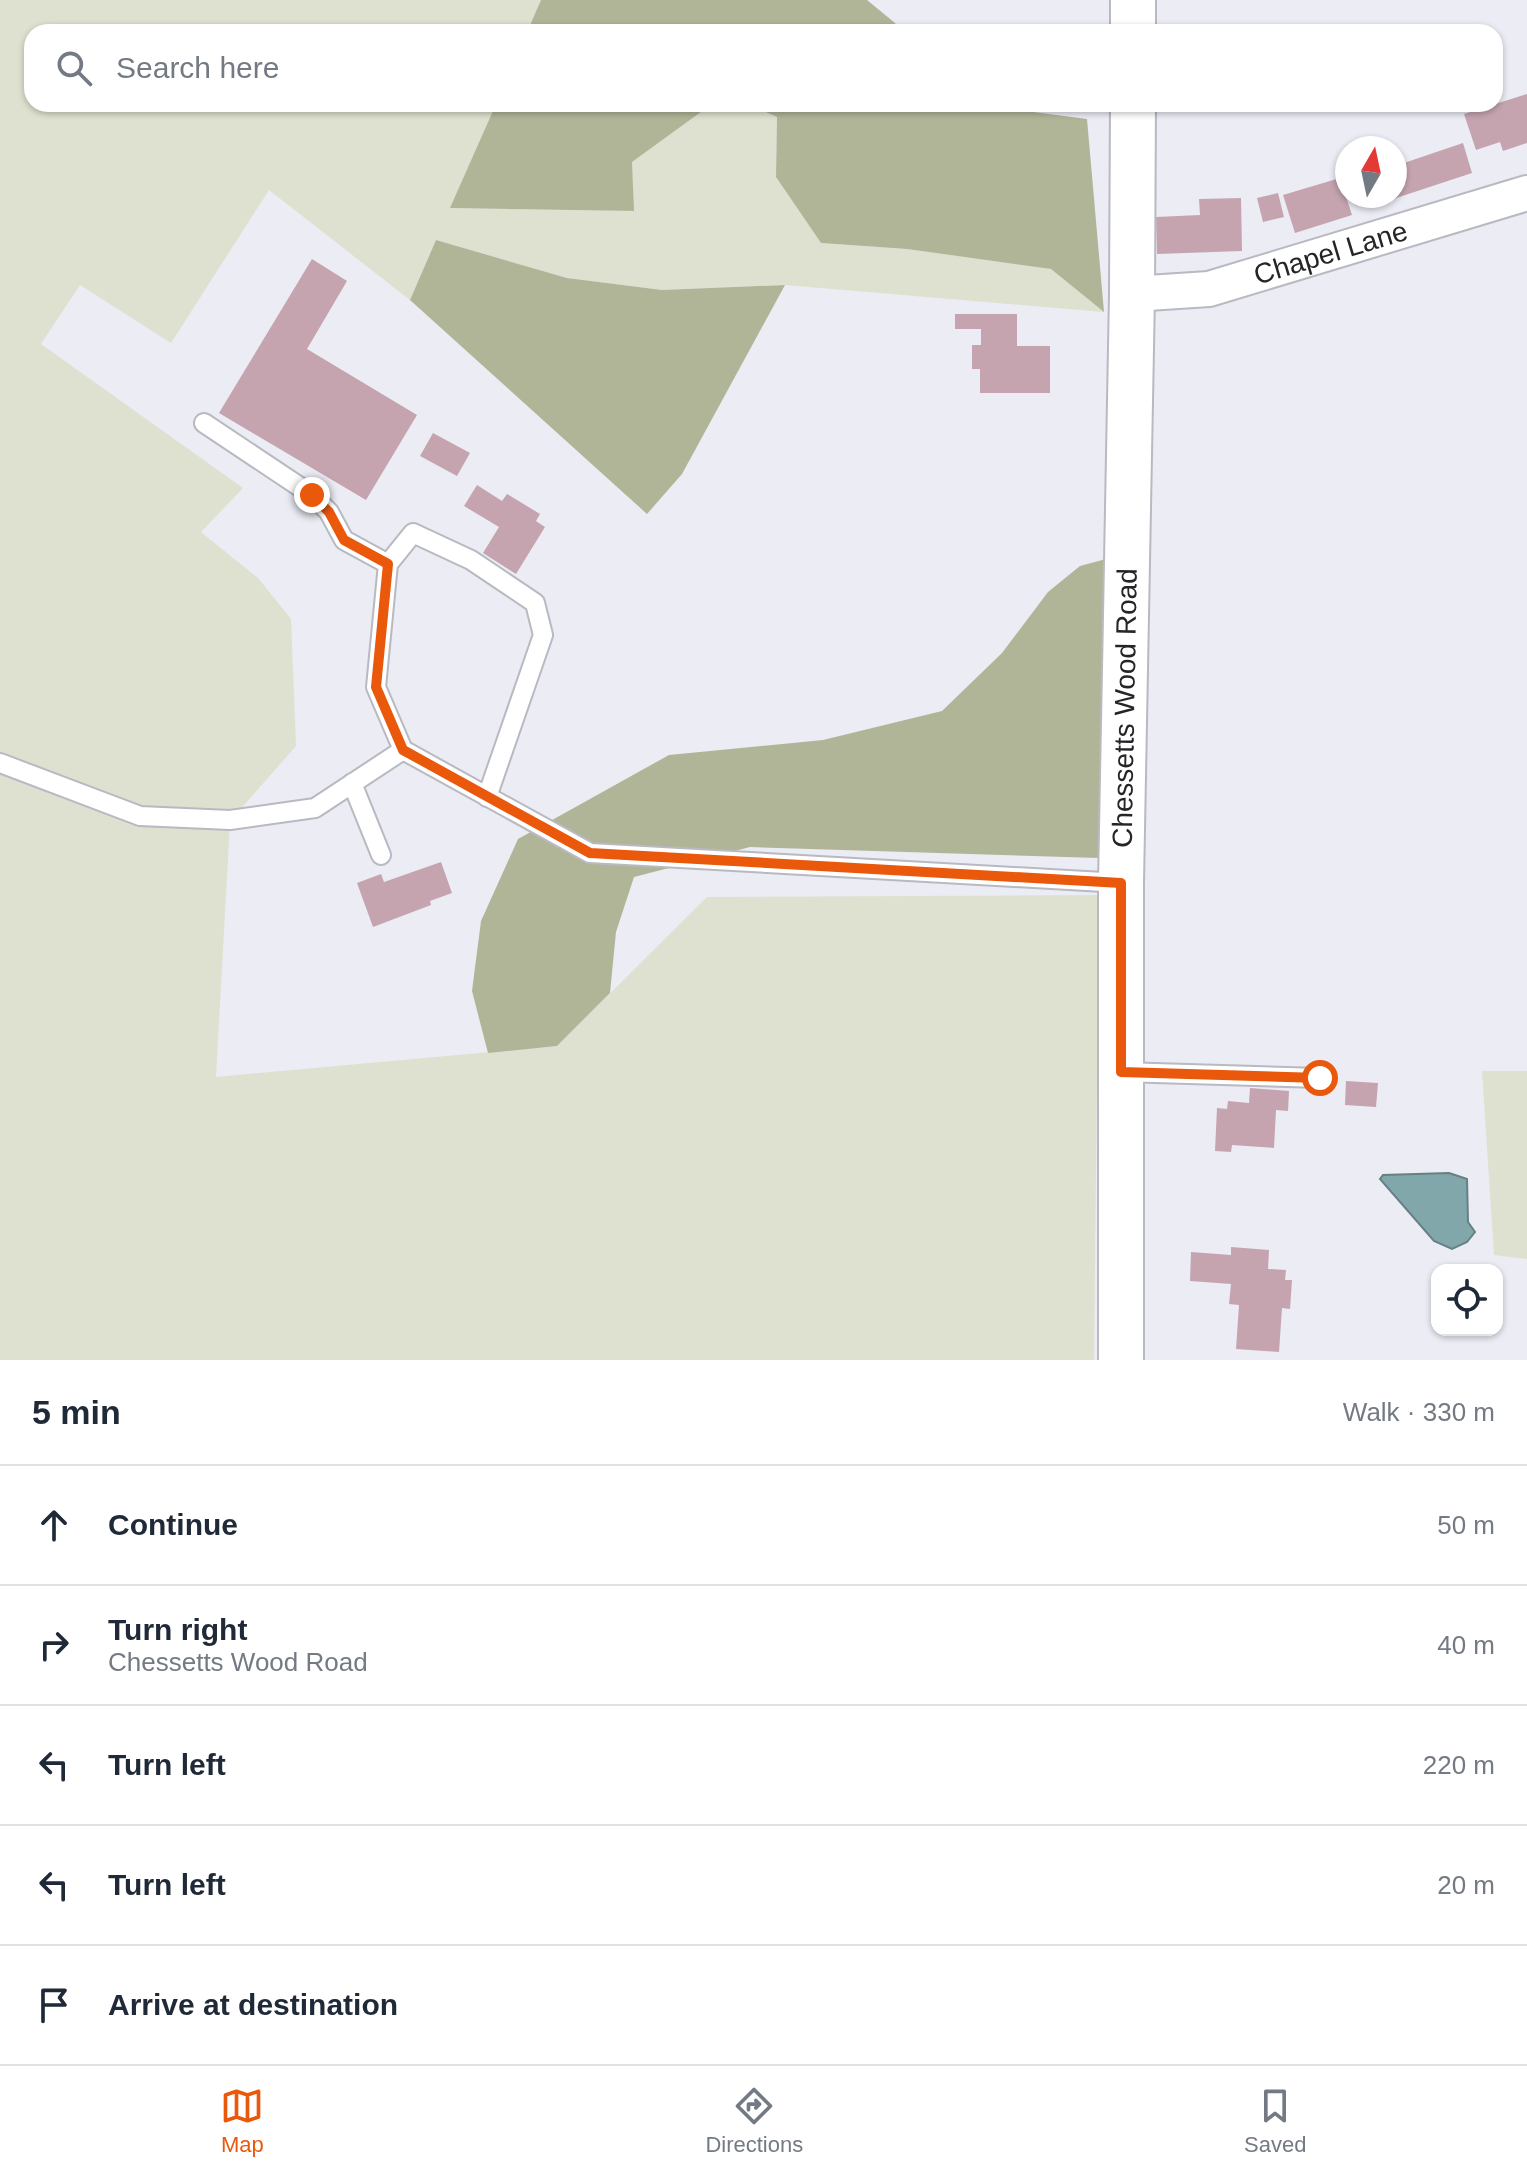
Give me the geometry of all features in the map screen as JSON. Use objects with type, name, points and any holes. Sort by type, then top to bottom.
[{"type":"street","points":[[1133,0],[1133,24]]},
{"type":"street","name":"Chessetts Wood Road","points":[[1121,1360],[1121,883],[1133,112]]},
{"type":"street","name":"Chapel Lane","points":[[1132,294],[1209,289],[1527,193]]},
{"type":"lane","points":[[204,423],[312,495],[329,512],[344,540],[388,564]]},
{"type":"lane","points":[[487,797],[543,635],[535,603],[471,560],[413,533],[388,564],[376,687],[403,750],[487,797],[590,853],[1121,883]]},
{"type":"lane","points":[[0,763],[140,816],[230,820],[315,808],[403,750]]},
{"type":"lane","points":[[352,783],[381,855]]},
{"type":"lane","points":[[1121,1072],[1320,1078]]},
{"type":"green space","points":[[0,0],[541,0],[530,24],[24,24],[24,112],[493,112],[451,208],[633,211],[632,162],[701,112],[766,112],[777,117],[776,177],[821,243],[907,249],[1051,269],[1104,312],[785,285],[662,290],[567,278],[436,240],[410,300],[269,190],[171,343],[80,285],[41,344],[243,488],[201,532],[258,578],[291,619],[296,746],[230,821],[216,1077],[557,1046],[707,897],[1099,895],[1094,1360],[0,1360]]},
{"type":"green space","points":[[541,0],[867,0],[896,24],[530,24]]},
{"type":"green space","points":[[492,112],[701,112],[632,162],[634,211],[450,208]]},
{"type":"green space","points":[[766,112],[1033,112],[1087,119],[1104,312],[1051,269],[907,249],[821,243],[776,177],[777,117]]},
{"type":"green space","points":[[436,240],[567,278],[662,290],[785,285],[682,474],[647,514],[410,300]]},
{"type":"green space","points":[[1106,559],[1099,858],[750,847],[634,877],[616,932],[610,993],[557,1046],[488,1053],[472,991],[481,921],[518,839],[669,755],[823,740],[942,711],[1002,653],[1048,592],[1080,566]]},
{"type":"green space","points":[[1482,1071],[1527,1071],[1527,1259],[1494,1255]]},
{"type":"water","points":[[1449,1173],[1467,1179],[1468,1222],[1475,1232],[1467,1242],[1452,1249],[1434,1241],[1380,1179],[1383,1175]]},
{"type":"building","points":[[1527,94],[1527,143],[1503,151],[1500,142],[1476,150],[1464,114],[1503,112],[1503,102]]},
{"type":"building","points":[[1463,143],[1472,173],[1407,194],[1407,162]]},
{"type":"building","points":[[1335,179],[1335,208],[1350,208],[1352,215],[1295,233],[1283,195]]},
{"type":"building","points":[[1278,193],[1284,217],[1263,222],[1257,198]]},
{"type":"building","points":[[1241,198],[1242,251],[1157,254],[1156,217],[1200,215],[1199,199]]},
{"type":"building","points":[[312,259],[347,281],[307,349],[417,415],[366,500],[219,413]]},
{"type":"building","points":[[955,314],[1017,314],[1017,346],[1050,346],[1050,393],[980,393],[980,369],[972,369],[972,345],[981,345],[981,329],[955,329]]},
{"type":"building","points":[[433,433],[470,453],[457,476],[420,456]]},
{"type":"building","points":[[477,485],[502,501],[507,494],[540,514],[536,521],[545,527],[516,574],[483,553],[499,527],[464,506]]},
{"type":"building","points":[[441,862],[452,893],[430,901],[431,905],[373,927],[357,883],[381,874],[384,882]]},
{"type":"building","points":[[1346,1081],[1378,1083],[1376,1107],[1345,1105]]},
{"type":"building","points":[[1250,1088],[1289,1091],[1288,1111],[1276,1110],[1274,1148],[1232,1145],[1231,1152],[1215,1151],[1217,1108],[1227,1109],[1228,1101],[1249,1103]]},
{"type":"building","points":[[1231,1247],[1269,1250],[1268,1269],[1286,1270],[1285,1280],[1292,1280],[1290,1309],[1282,1308],[1279,1352],[1236,1349],[1239,1305],[1229,1304],[1231,1284],[1190,1281],[1191,1252],[1231,1255]]},
{"type":"route","points":[[312,495],[329,512],[344,540],[388,564],[376,687],[403,750],[590,853],[1121,883],[1121,1072],[1320,1078]]}]
